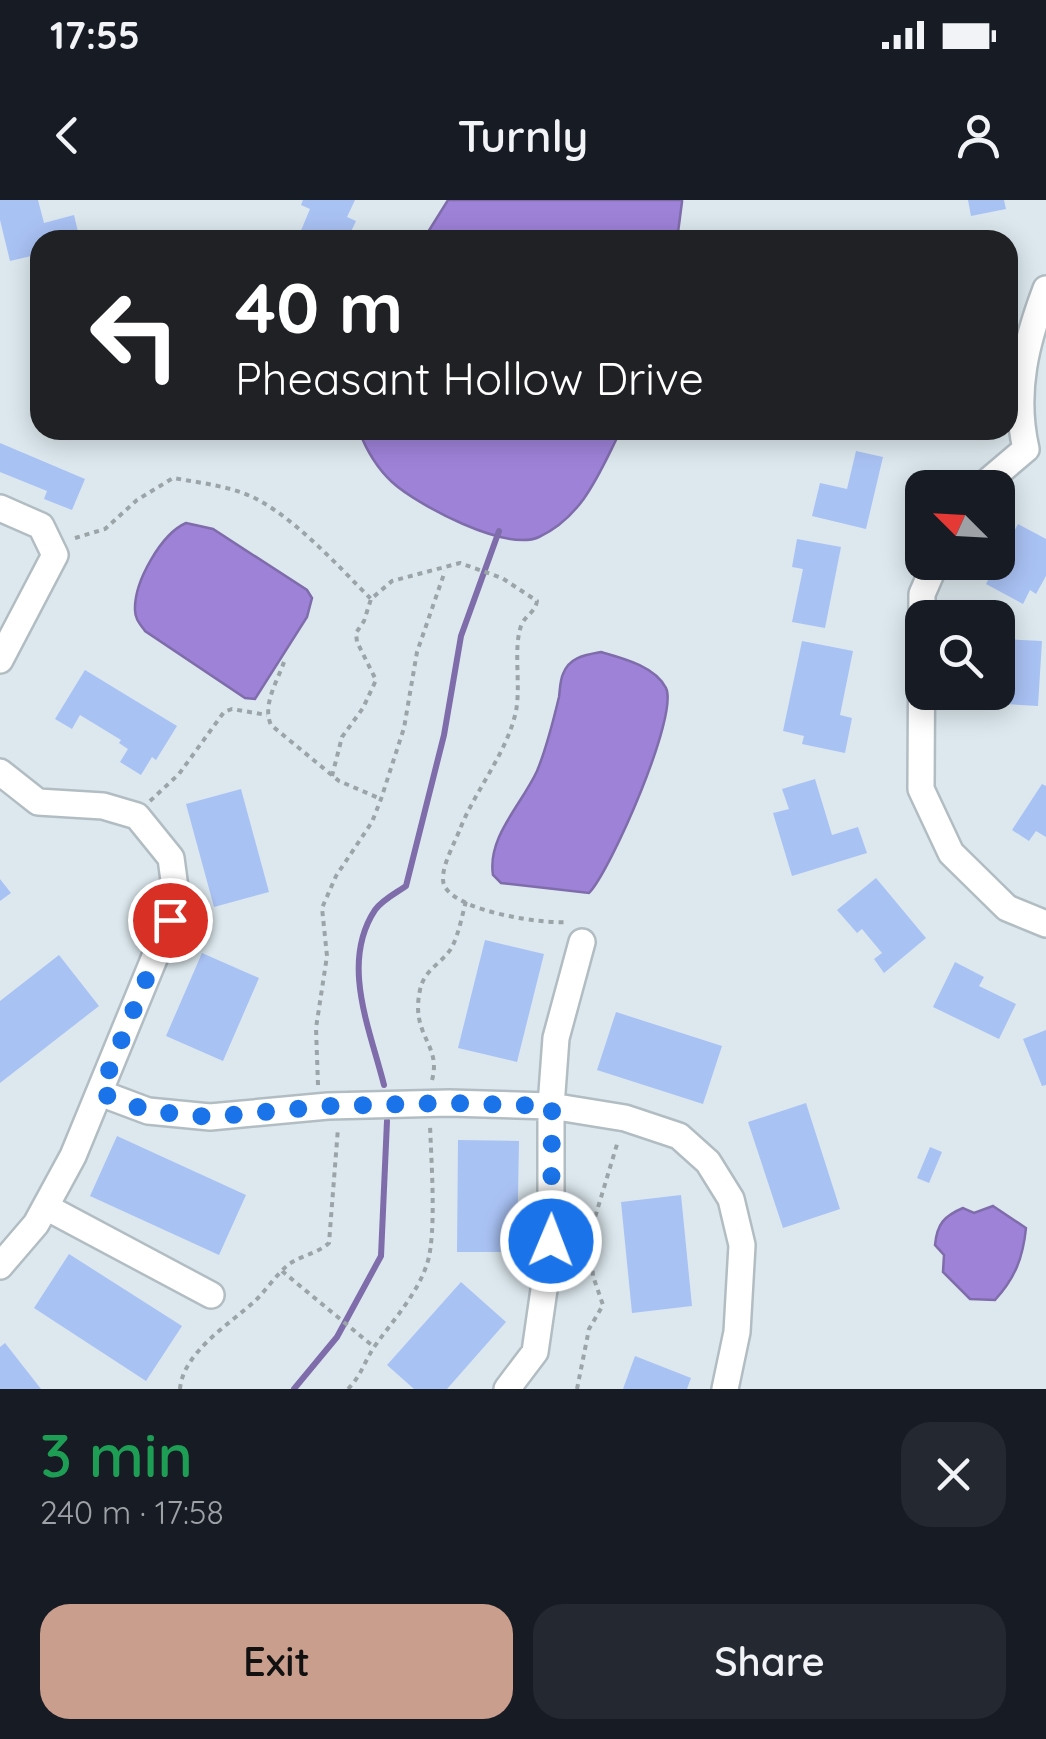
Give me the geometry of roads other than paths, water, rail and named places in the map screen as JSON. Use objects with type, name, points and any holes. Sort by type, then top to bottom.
[{"type":"street","points":[[1001,470],[1031,444],[1020,377],[1046,289]]},
{"type":"street","points":[[0,508],[41,526],[51,547],[0,660]]},
{"type":"street","points":[[928,580],[922,594],[921,789],[951,853],[1007,908],[1046,924]]},
{"type":"street","points":[[0,772],[38,802],[103,806],[137,816],[171,858],[175,888],[170,920],[100,1093],[46,1208],[0,1266]]},
{"type":"street","points":[[507,1389],[534,1352],[551,1241],[556,1038],[582,942]]},
{"type":"street","points":[[100,1093],[148,1111],[210,1117],[328,1106],[552,1106],[625,1118],[679,1136],[708,1162],[732,1199],[742,1246],[737,1332],[725,1389]]},
{"type":"street","points":[[46,1208],[211,1295]]},
{"type":"waterway","points":[[384,1085],[361,996],[360,952],[375,910],[406,886],[444,735],[461,636],[499,531]]},
{"type":"waterway","points":[[294,1389],[337,1337],[381,1256],[387,1121]]}]
